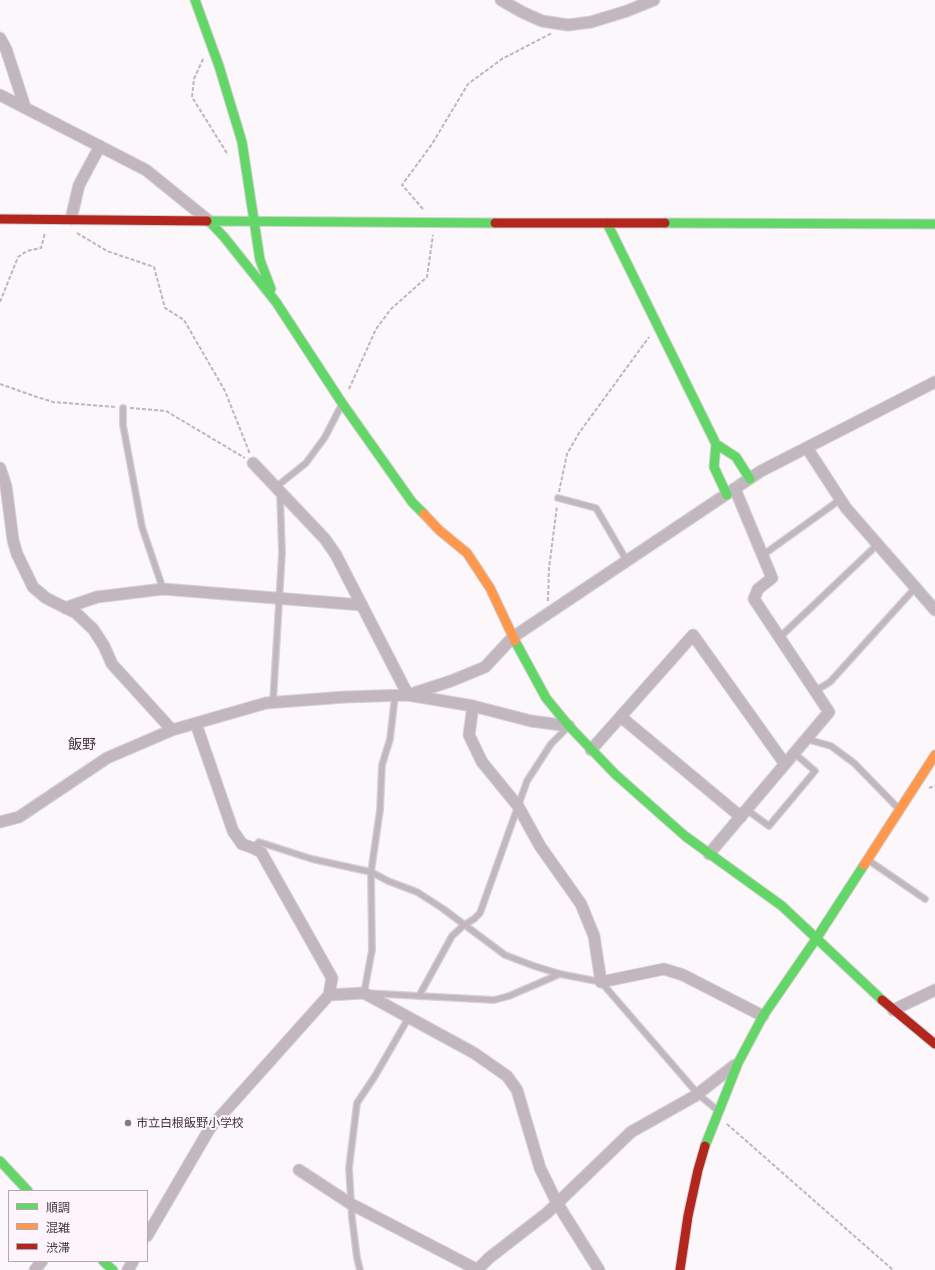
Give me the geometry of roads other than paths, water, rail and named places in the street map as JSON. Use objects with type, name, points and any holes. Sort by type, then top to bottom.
[{"type":"street","points":[[195,0],[220,66],[242,142],[260,260],[276,302]]},
{"type":"street","points":[[501,0],[542,21],[568,25],[591,22],[654,0]]},
{"type":"street","points":[[0,38],[6,49],[25,108]]},
{"type":"street","points":[[0,95],[146,170],[209,221],[224,236],[276,302],[342,403],[412,502],[439,530],[467,553],[490,588],[513,637],[546,698],[569,726],[591,750],[646,802],[685,836],[782,906],[893,1010],[935,1044]]},
{"type":"street","points":[[71,219],[79,185],[100,146]]},
{"type":"street","points":[[0,219],[435,223],[935,224]]},
{"type":"street","points":[[607,223],[716,444],[714,467],[731,492],[763,555],[772,578],[758,589],[754,599],[829,712],[709,854]]},
{"type":"street","points":[[0,822],[19,817],[107,758],[172,730],[266,703],[345,697],[408,695],[451,681],[485,667],[513,637],[761,471],[935,382]]},
{"type":"street","points":[[716,444],[736,457],[750,479]]},
{"type":"street","points":[[807,448],[846,508],[935,610]]},
{"type":"street","points":[[253,463],[325,539],[336,555],[408,695]]},
{"type":"street","points":[[0,468],[6,486],[13,540],[17,554],[33,587],[46,598],[76,613],[93,629],[104,646],[112,664],[172,730]]},
{"type":"street","points":[[65,608],[97,597],[163,589],[362,605]]},
{"type":"street","points":[[591,750],[693,635],[785,764]]},
{"type":"street","points":[[408,695],[473,706],[531,721],[569,726]]},
{"type":"street","points":[[473,706],[469,735],[482,762],[518,806],[540,846],[581,904],[594,936],[601,982],[664,969],[683,975],[763,1016]]},
{"type":"street","points":[[621,717],[744,813]]},
{"type":"street","points":[[148,1234],[210,1128],[329,995],[332,978],[261,852],[242,844],[233,831],[196,724]]},
{"type":"street","points":[[680,1270],[688,1216],[698,1170],[708,1136],[738,1063],[763,1016],[816,939],[935,755]]},
{"type":"street","points":[[893,1010],[935,990]]},
{"type":"street","points":[[329,995],[364,993],[474,1053],[507,1076],[517,1090],[540,1168],[557,1203],[599,1270]]},
{"type":"street","points":[[299,1170],[351,1204],[477,1270],[489,1258],[547,1213],[631,1132],[698,1094],[738,1063]]},
{"type":"street","points":[[0,1162],[27,1190]]},
{"type":"street","points":[[35,1270],[41,1262]]},
{"type":"street","points":[[104,1262],[113,1270]]},
{"type":"lane","points":[[273,702],[282,553],[278,489],[306,462],[325,437],[342,403]]},
{"type":"lane","points":[[123,408],[123,426],[142,527],[163,589]]},
{"type":"lane","points":[[558,498],[596,508],[628,561]]},
{"type":"lane","points":[[763,555],[841,499]]},
{"type":"lane","points":[[779,638],[878,544]]},
{"type":"lane","points":[[815,692],[830,682],[916,588]]},
{"type":"lane","points":[[396,696],[390,739],[382,765],[380,810],[371,872],[372,950],[364,993],[494,1000],[509,996],[560,974]]},
{"type":"lane","points":[[419,996],[452,936],[480,913],[527,782],[551,744],[569,726]]},
{"type":"lane","points":[[806,739],[831,746],[854,763],[900,810]]},
{"type":"lane","points":[[744,813],[769,826],[805,784],[815,771],[794,753]]},
{"type":"lane","points":[[253,848],[259,842],[312,859],[371,872],[388,881],[417,892],[442,908],[505,955],[560,974],[601,982],[698,1094],[717,1113]]},
{"type":"lane","points":[[867,860],[925,899]]},
{"type":"lane","points":[[360,1270],[356,1251],[349,1168],[356,1103],[375,1076],[408,1017]]},
{"type":"place","name":"市立白根飯野小学校","points":[[128,1123]]},
{"type":"district","name":"飯野","points":[[82,744]]}]
